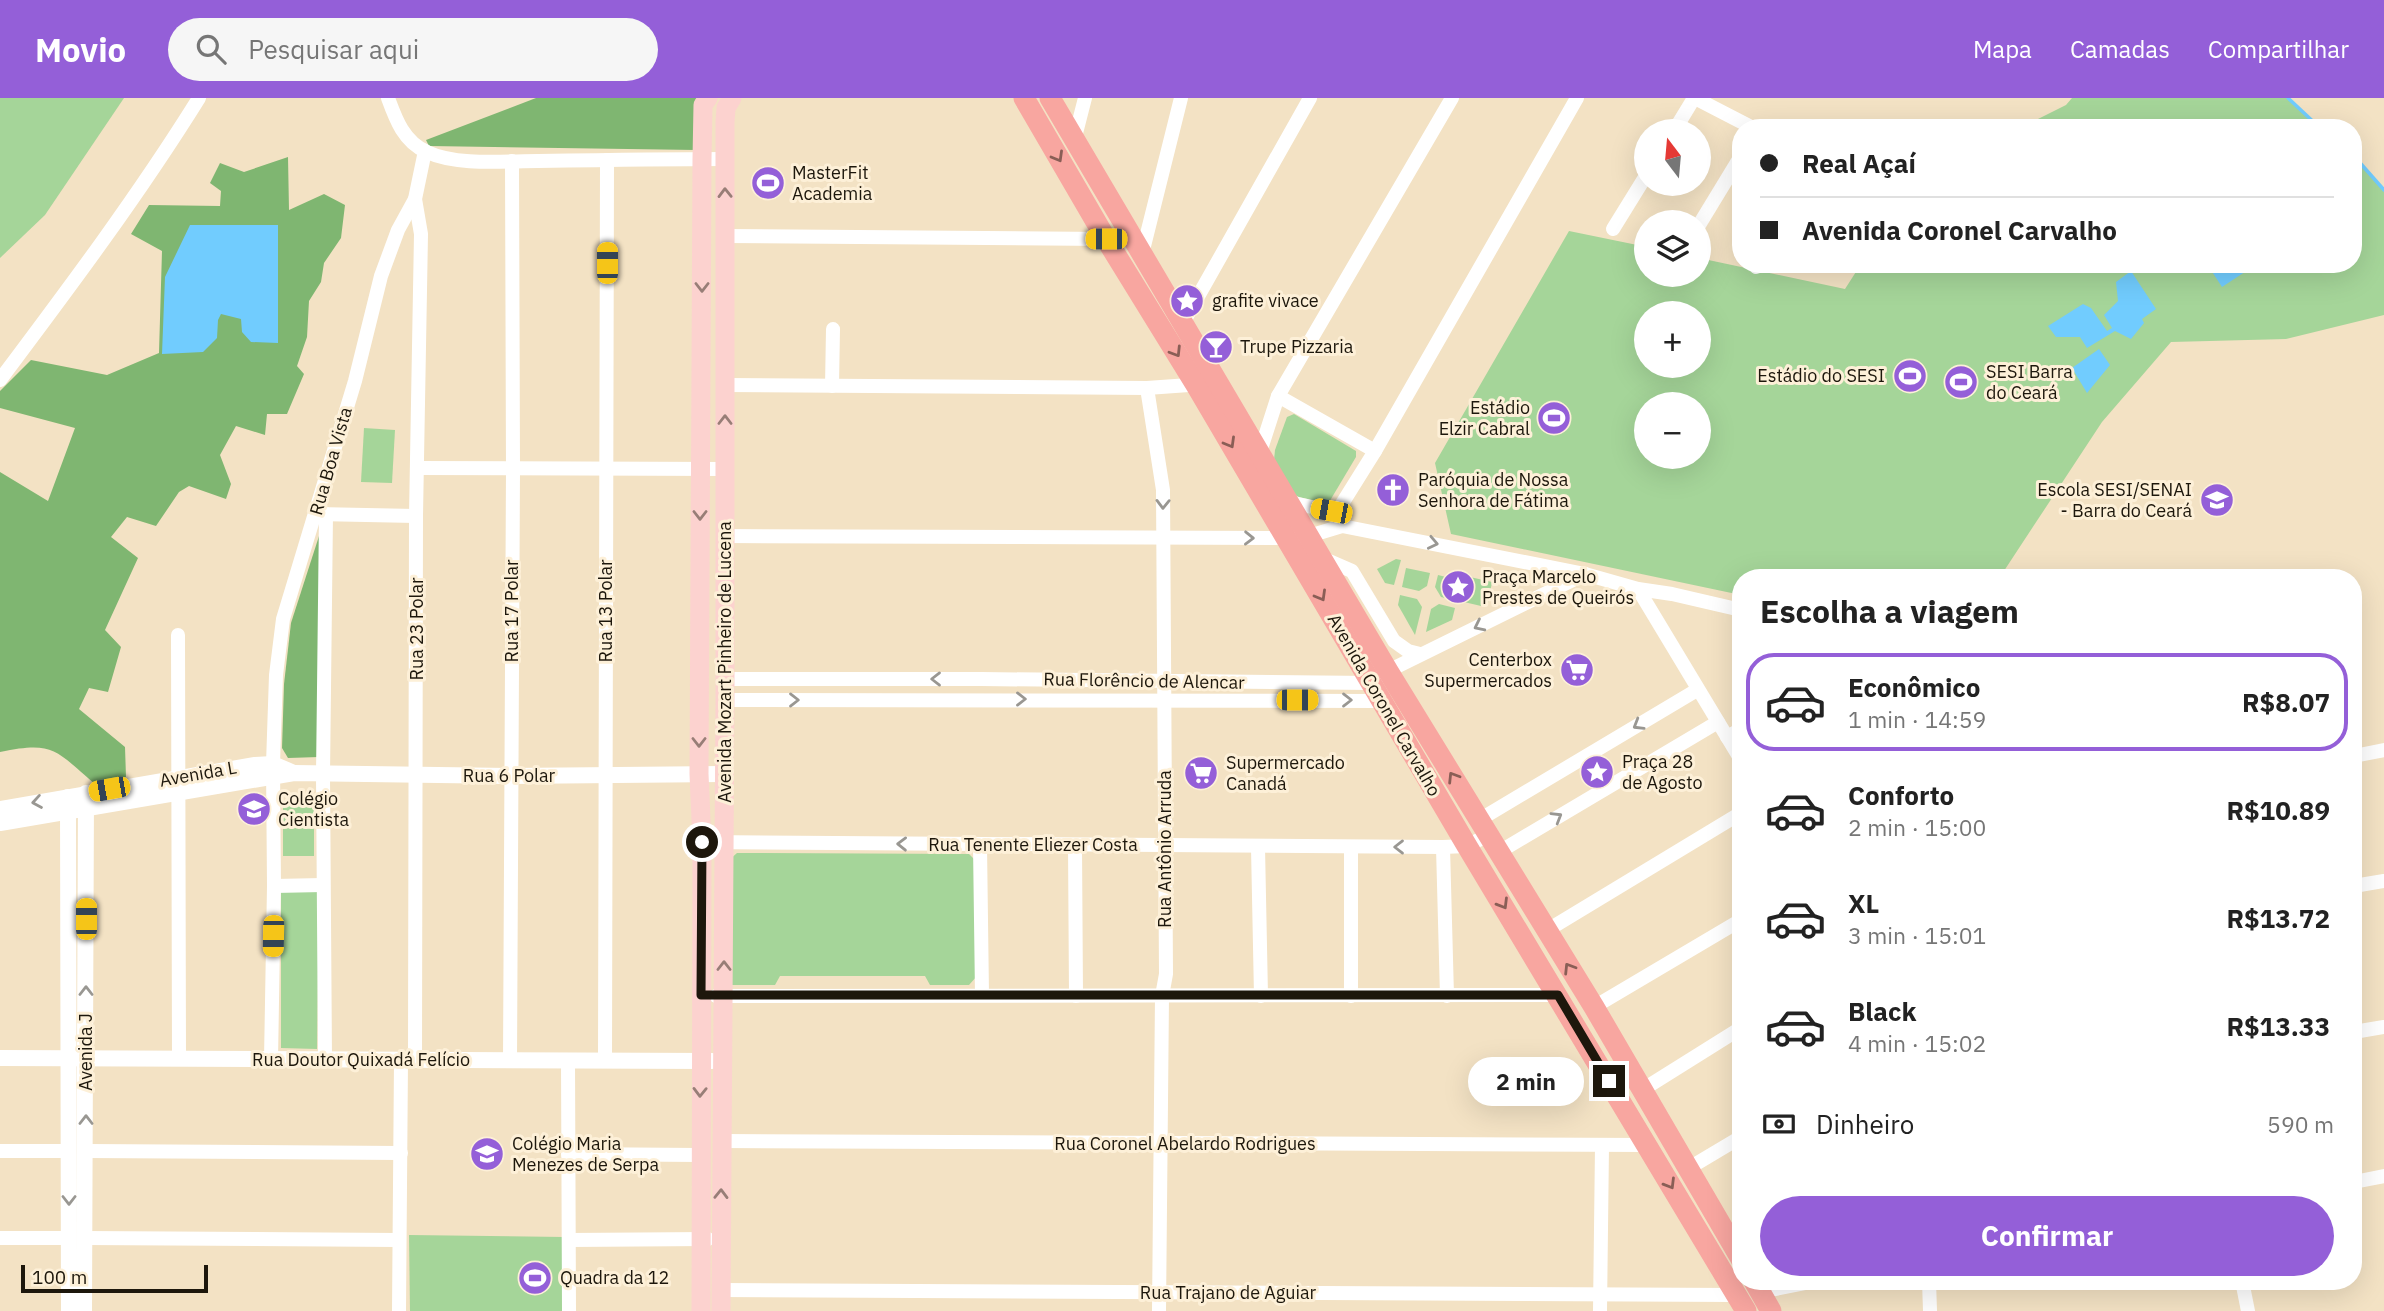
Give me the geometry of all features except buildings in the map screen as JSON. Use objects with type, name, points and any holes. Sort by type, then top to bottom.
[{"type":"main road","name":"Avenida Mozart Pinheiro de Lucena","points":[[701,1311],[699,1155],[702,842],[699,774],[702,159],[703,105],[708,98]]},
{"type":"main road","name":"Avenida Mozart Pinheiro de Lucena","points":[[720,1311],[725,842],[724,159],[726,108],[732,98]]},
{"type":"main road","name":"Avenida Coronel Carvalho","points":[[1024,98],[1286,538],[1380,685],[1489,836],[1594,1007],[1732,1243]]},
{"type":"main road","name":"Avenida Coronel Carvalho","points":[[1050,98],[1322,558],[1380,685],[1467,846],[1732,1288]]},
{"type":"main road","points":[[1759,1290],[1771,1311]]},
{"type":"street","points":[[0,380],[155,169],[199,98]]},
{"type":"street","points":[[388,98],[398,125],[410,141],[425,152],[450,159],[724,159]]},
{"type":"street","points":[[1075,137],[1085,98]]},
{"type":"street","points":[[1142,254],[1181,98]]},
{"type":"street","points":[[1183,323],[1310,98]]},
{"type":"street","points":[[1260,452],[1278,396],[1451,98]]},
{"type":"street","points":[[1289,502],[1331,511],[1340,507],[1376,451],[1577,98]]},
{"type":"street","points":[[1682,119],[1695,98],[1736,119]]},
{"type":"street","name":"Rua Boa Vista","points":[[271,1060],[273,770],[276,675],[283,619],[321,514],[381,276],[398,230],[415,199],[425,152]]},
{"type":"street","name":"Rua 13 Polar","points":[[605,1061],[607,160]]},
{"type":"street","name":"Rua 17 Polar","points":[[510,1060],[512,161]]},
{"type":"street","points":[[1708,210],[1732,171]]},
{"type":"street","points":[[1613,229],[1634,195]]},
{"type":"street","name":"Rua 23 Polar","points":[[399,1311],[401,1153],[408,1060],[417,776],[416,516],[421,234],[415,199]]},
{"type":"street","points":[[725,236],[1106,239]]},
{"type":"street","points":[[832,386],[833,328]]},
{"type":"street","points":[[725,385],[1147,388],[1219,383]]},
{"type":"street","name":"Rua Antônio Arruda","points":[[1147,388],[1163,491],[1166,974],[1163,996],[1159,1311]]},
{"type":"street","points":[[1278,396],[1376,451]]},
{"type":"street","points":[[418,468],[725,469]]},
{"type":"street","points":[[1340,507],[1342,526]]},
{"type":"street","points":[[1340,507],[1347,514],[1387,534]]},
{"type":"street","points":[[325,1060],[321,514],[416,516]]},
{"type":"street","points":[[725,536],[1286,538],[1309,536],[1342,526],[1585,574],[1638,589],[1732,608]]},
{"type":"street","points":[[1322,558],[1352,571],[1394,640],[1408,651],[1420,654]]},
{"type":"street","name":"Rua Florêncio de Alencar","points":[[725,700],[1164,700],[1380,685],[1420,654],[1585,574]]},
{"type":"street","points":[[1638,589],[1732,746]]},
{"type":"street","points":[[178,635],[179,1059]]},
{"type":"street","name":"Rua Florêncio de Alencar","points":[[725,679],[981,679],[1380,685]]},
{"type":"street","points":[[1489,836],[1697,690]]},
{"type":"street","points":[[1489,836],[1718,722]]},
{"type":"street","points":[[1727,737],[1732,734]]},
{"type":"street","points":[[2362,755],[2384,750]]},
{"type":"street","name":"Rua 6 Polar","points":[[273,770],[295,774],[417,776],[723,774]]},
{"type":"street","name":"Avenida L","points":[[0,823],[86,800],[273,770]]},
{"type":"street","name":"Avenida J","points":[[69,1311],[86,1152],[86,800]]},
{"type":"street","name":"Avenida L","points":[[0,809],[68,804]]},
{"type":"street","name":"Avenida J","points":[[68,804],[69,1151],[84,1311]]},
{"type":"street","points":[[1546,931],[1732,819]]},
{"type":"street","name":"Rua Tenente Eliezer Costa","points":[[702,842],[1443,847],[1467,846],[1489,836]]},
{"type":"street","points":[[980,845],[982,995]]},
{"type":"street","points":[[1076,845],[1076,996]]},
{"type":"street","points":[[1258,847],[1261,996]]},
{"type":"street","points":[[1351,847],[1351,996]]},
{"type":"street","points":[[1443,847],[1447,996]]},
{"type":"street","points":[[2362,885],[2384,881]]},
{"type":"street","points":[[274,886],[323,886]]},
{"type":"street","points":[[1594,1007],[1732,925]]},
{"type":"street","points":[[701,995],[1558,995]]},
{"type":"street","points":[[2362,1031],[2384,1027]]},
{"type":"street","points":[[1642,1090],[1732,1034]]},
{"type":"street","name":"Rua Doutor Quixadá Felício","points":[[0,1058],[722,1061]]},
{"type":"street","points":[[568,1061],[569,1311]]},
{"type":"street","name":"Rua Coronel Abelardo Rodrigues","points":[[722,1142],[1647,1145]]},
{"type":"street","points":[[1689,1168],[1732,1142]]},
{"type":"street","points":[[1600,1311],[1602,1146]]},
{"type":"street","points":[[0,1151],[69,1151]]},
{"type":"street","points":[[86,1152],[401,1153]]},
{"type":"street","points":[[568,1154],[699,1155]]},
{"type":"street","points":[[2362,1180],[2384,1176]]},
{"type":"street","points":[[0,1238],[400,1240]]},
{"type":"street","points":[[569,1240],[720,1239]]},
{"type":"street","name":"Rua Trajano de Aguiar","points":[[720,1290],[1159,1294],[1600,1292],[1741,1303]]},
{"type":"street","points":[[1929,1290],[1930,1311]]},
{"type":"street","points":[[2244,1290],[2248,1311]]},
{"type":"green space","points":[[0,98],[124,98],[45,215],[0,258]]},
{"type":"green space","points":[[536,98],[698,98],[696,150],[429,146],[426,140]]},
{"type":"green space","points":[[2072,98],[2288,98],[2310,119],[2038,119],[2066,105]]},
{"type":"green space","points":[[288,157],[289,210],[324,194],[345,205],[341,238],[324,263],[321,282],[309,301],[307,337],[297,366],[304,374],[287,414],[267,414],[265,435],[236,426],[220,455],[231,484],[226,499],[189,486],[179,492],[156,526],[127,517],[111,537],[138,558],[105,630],[121,647],[108,692],[89,688],[79,709],[125,747],[126,777],[95,784],[53,751],[32,748],[0,752],[0,472],[48,501],[75,428],[0,408],[0,391],[31,360],[107,375],[159,353],[162,251],[131,234],[149,205],[220,206],[221,191],[210,183],[220,163],[244,172]]},
{"type":"green space","name":"SESI Barra do Ceará","points":[[2362,165],[2384,190],[2384,315],[2286,339],[2171,342],[2102,422],[2005,569],[1732,569],[1732,593],[1451,534],[1435,463],[1569,231],[1634,244],[1634,287],[1711,287],[1711,261],[1732,265],[1732,273],[1770,273],[1845,289],[1855,273],[2362,273]]},
{"type":"green space","points":[[1294,414],[1356,451],[1356,457],[1328,504],[1293,494],[1274,460],[1287,417]]},
{"type":"green space","points":[[364,428],[395,430],[392,483],[361,482]]},
{"type":"green space","points":[[320,533],[319,757],[288,758],[282,748],[284,684],[291,623]]},
{"type":"green space","points":[[1396,559],[1401,560],[1394,585],[1385,583],[1377,569]]},
{"type":"green space","points":[[1406,568],[1430,573],[1427,586],[1419,591],[1402,587]]},
{"type":"green space","points":[[1438,575],[1462,581],[1457,601],[1441,597],[1435,587]]},
{"type":"green space","points":[[1470,577],[1492,582],[1488,603],[1481,606],[1464,602]]},
{"type":"green space","points":[[1400,595],[1417,599],[1422,607],[1415,635],[1398,605]]},
{"type":"green space","points":[[1439,604],[1455,608],[1452,620],[1426,632],[1431,609]]},
{"type":"green space","points":[[283,805],[314,805],[314,856],[283,856]]},
{"type":"green space","points":[[737,853],[969,854],[977,862],[977,976],[969,985],[930,985],[925,976],[780,976],[775,985],[730,985],[728,861]]},
{"type":"green space","points":[[281,892],[319,892],[317,1049],[281,1048]]},
{"type":"green space","points":[[409,1235],[565,1237],[563,1311],[410,1311]]},
{"type":"water","points":[[190,225],[278,225],[278,343],[251,342],[242,332],[241,319],[221,314],[217,338],[203,352],[162,354],[165,277]]},
{"type":"water","points":[[2132,273],[2156,309],[2142,319],[2144,323],[2131,339],[2115,331],[2087,348],[2080,337],[2056,337],[2048,326],[2083,304],[2091,308],[2107,331],[2112,328],[2104,315],[2118,301],[2116,282]]},
{"type":"water","points":[[2213,273],[2243,273],[2222,287]]},
{"type":"water","points":[[2099,349],[2110,365],[2087,393],[2072,368]]},
{"type":"waterway","points":[[2288,98],[2310,119]]},
{"type":"waterway","points":[[2362,165],[2384,190]]},
{"type":"place","name":"MasterFit Academia","points":[[768,183]]},
{"type":"place","name":"grafite vivace","points":[[1187,301]]},
{"type":"place","name":"Trupe Pizzaria","points":[[1216,347]]},
{"type":"place","name":"Estádio do SESI","points":[[1910,376]]},
{"type":"place","name":"SESI Barra do Ceará","points":[[1961,382]]},
{"type":"place","name":"Estádio Elzir Cabral","points":[[1554,418]]},
{"type":"place","name":"Paróquia de Nossa Senhora de Fátima","points":[[1393,490]]},
{"type":"place","name":"Escola SESI/SENAI - Barra do Ceará","points":[[2217,500]]},
{"type":"place","name":"Praça Marcelo Prestes de Queirós","points":[[1458,587]]},
{"type":"place","name":"Centerbox Supermercados","points":[[1577,670]]},
{"type":"place","name":"Praça 28 de Agosto","points":[[1597,772]]},
{"type":"place","name":"Supermercado Canadá","points":[[1201,773]]},
{"type":"place","name":"Colégio Cientista","points":[[254,809]]},
{"type":"place","name":"Colégio Maria Menezes de Serpa","points":[[487,1154]]},
{"type":"place","name":"Quadra da 12","points":[[535,1278]]},
{"type":"route","points":[[702,842],[701,995],[1558,995],[1609,1081]]}]
